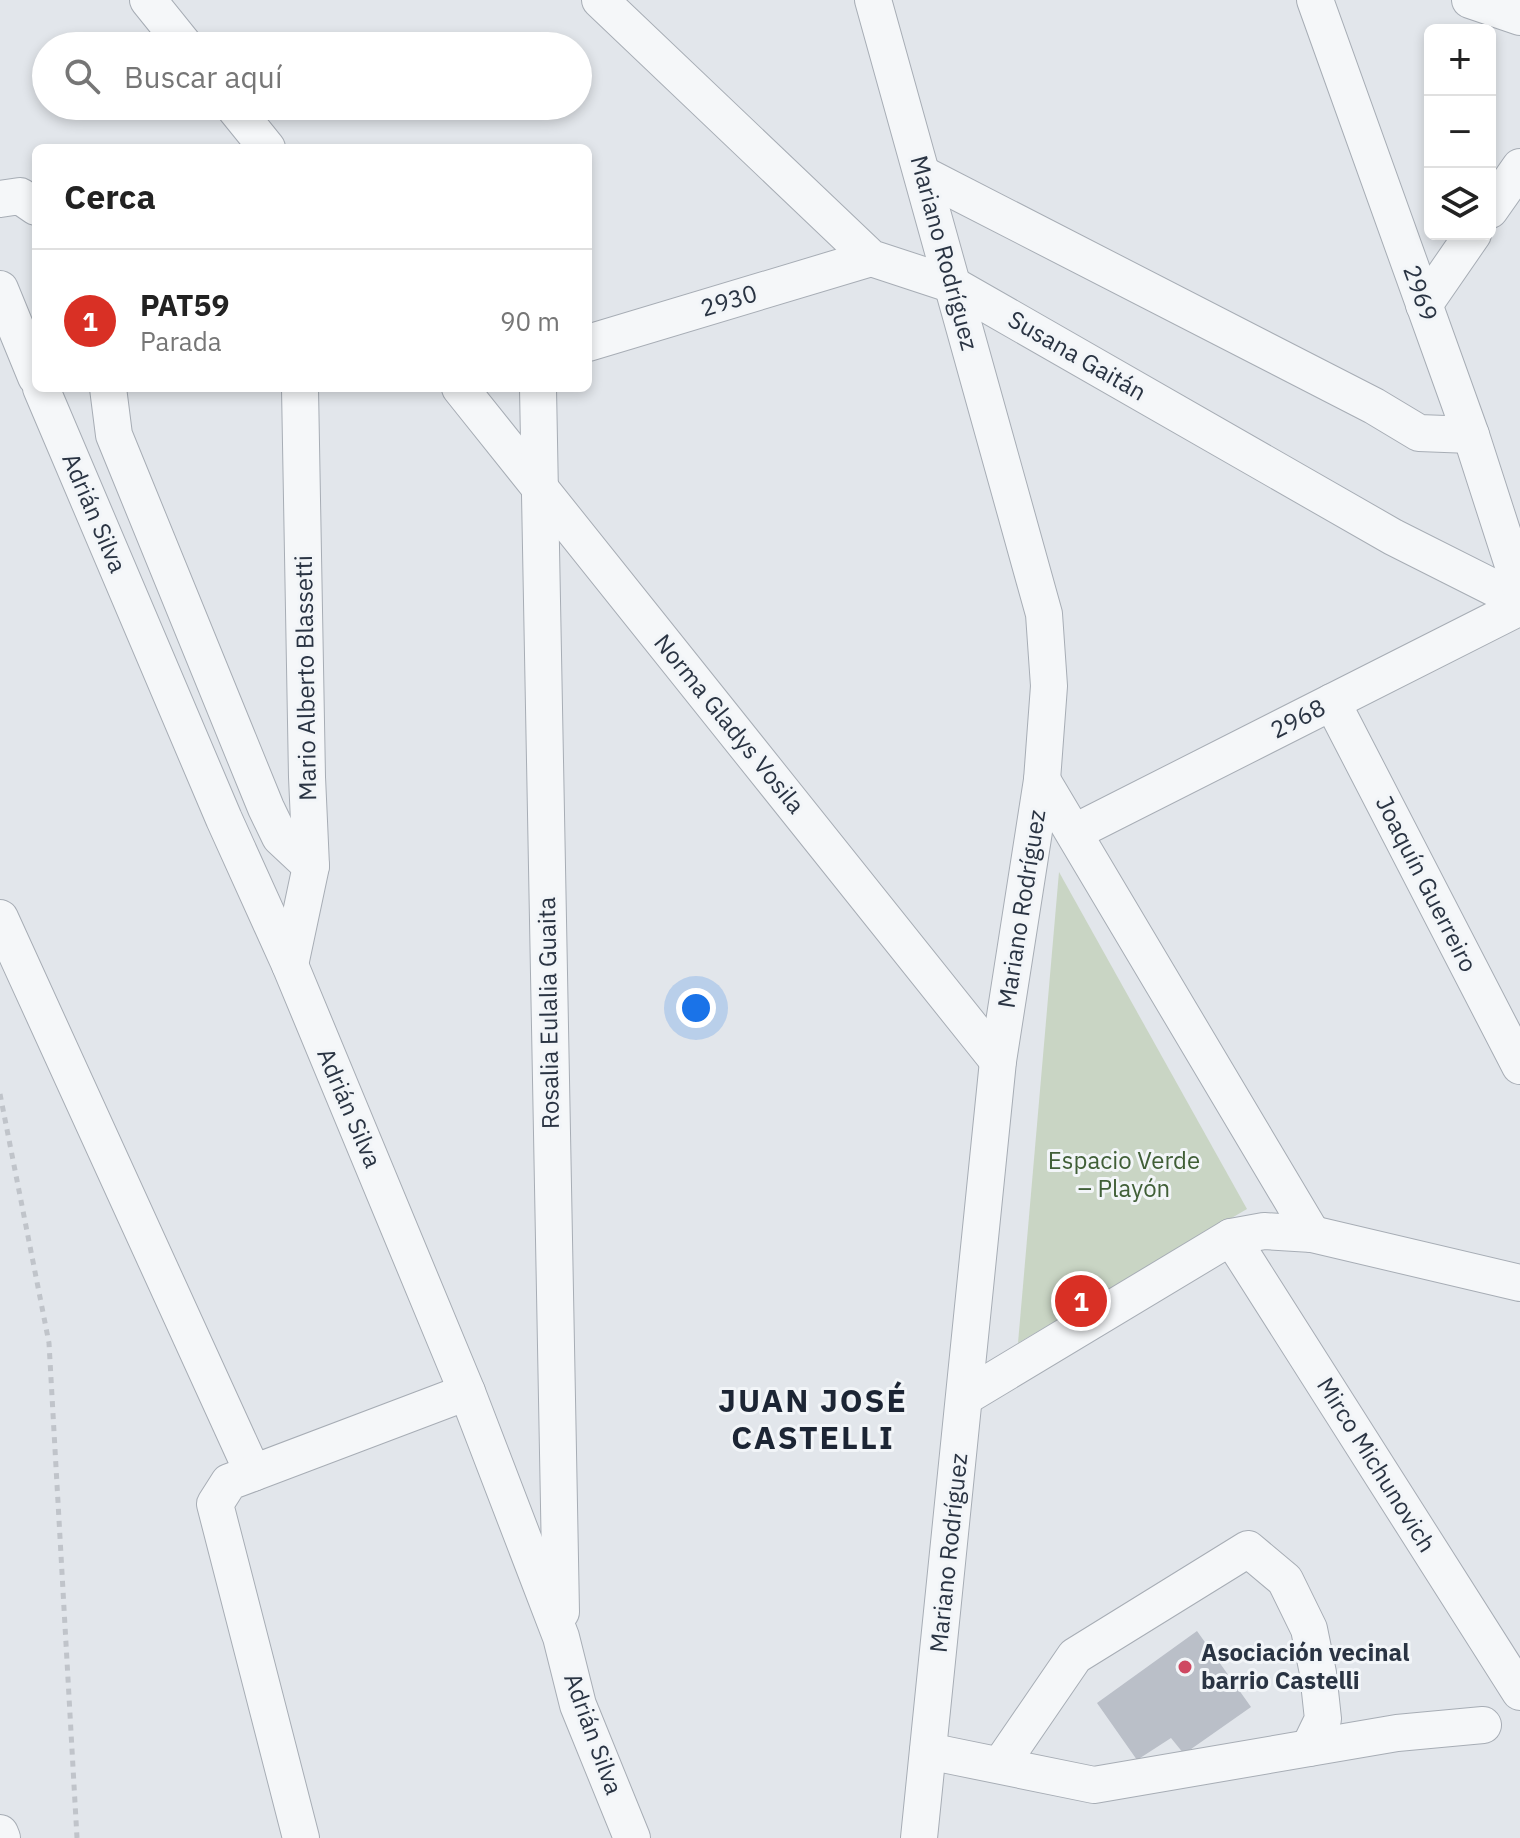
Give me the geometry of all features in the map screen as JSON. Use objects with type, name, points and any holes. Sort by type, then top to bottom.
[{"type":"street","points":[[148,0],[174,32]]},
{"type":"street","name":"Susana Gaitán","points":[[600,0],[871,258],[953,285],[1393,537],[1520,604]]},
{"type":"street","name":"Mariano Rodríguez","points":[[873,0],[1044,614],[1049,686],[1042,780],[998,1061],[919,1838]]},
{"type":"street","name":"2969","points":[[1315,0],[1471,435],[1520,587]]},
{"type":"street","points":[[244,120],[264,144]]},
{"type":"street","points":[[1496,201],[1520,167]]},
{"type":"street","points":[[924,175],[1374,406],[1419,433],[1471,435]]},
{"type":"street","points":[[0,199],[20,196],[32,204]]},
{"type":"street","points":[[1424,305],[1469,240]]},
{"type":"street","name":"2930","points":[[592,342],[871,258]]},
{"type":"street","points":[[0,289],[32,367]]},
{"type":"street","name":"Adrián Silva","points":[[43,392],[224,819],[290,965],[467,1392],[561,1637],[578,1705],[632,1838]]},
{"type":"street","points":[[109,392],[114,435],[266,808],[280,837],[311,866]]},
{"type":"street","name":"Mario Alberto Blassetti","points":[[290,965],[311,866],[300,392]]},
{"type":"street","name":"Norma Gladys Vosila","points":[[463,392],[998,1061]]},
{"type":"street","name":"Rosalia Eulalia Guaita","points":[[538,392],[561,1637]]},
{"type":"street","name":"2968","points":[[1075,832],[1520,604]]},
{"type":"street","name":"Joaquín Guerreiro","points":[[1332,702],[1520,1066]]},
{"type":"street","points":[[1042,780],[1312,1234]]},
{"type":"street","points":[[0,918],[253,1473]]},
{"type":"street","points":[[965,1397],[1231,1237],[1264,1231],[1312,1234],[1520,1283]]},
{"type":"street","name":"Mirco Michunovich","points":[[1231,1237],[1520,1692]]},
{"type":"street","points":[[301,1838],[215,1504],[229,1482],[467,1392]]},
{"type":"street","points":[[1001,1764],[1075,1656],[1248,1549],[1285,1580],[1309,1629],[1323,1719],[1309,1748]]},
{"type":"street","points":[[928,1751],[1094,1785],[1397,1733],[1483,1725]]},
{"type":"path","points":[[0,1094],[49,1343],[77,1838]]},
{"type":"green space","name":"Espacio Verde – Playón","points":[[1059,872],[1247,1209],[1018,1343]]},
{"type":"building","name":"Asociación vecinal barrio Castelli","points":[[1197,1631],[1251,1707],[1184,1754],[1171,1738],[1137,1760],[1097,1703]]},
{"type":"place","name":"PAT59","points":[[1081,1301]]},
{"type":"place","name":"Asociación vecinal barrio Castelli","points":[[1185,1667]]},
{"type":"district","name":"JUAN JOSÉ CASTELLI","points":[[813,1420]]}]
